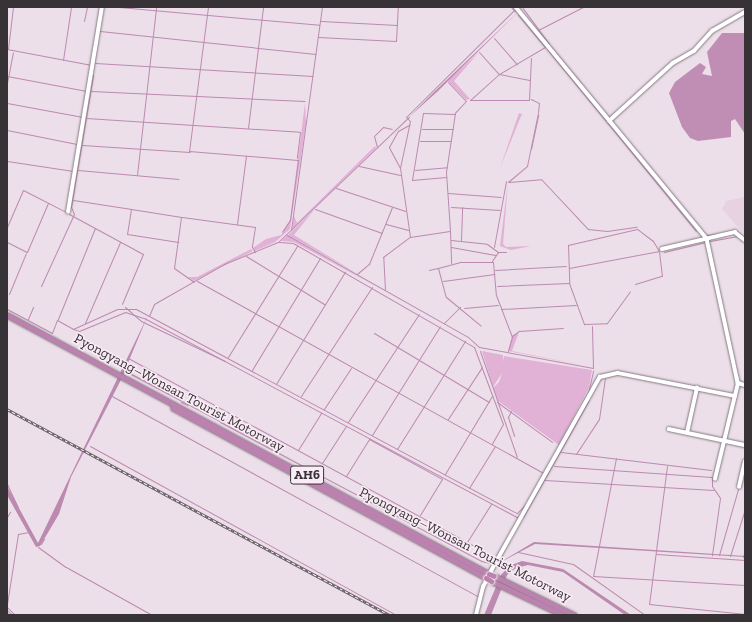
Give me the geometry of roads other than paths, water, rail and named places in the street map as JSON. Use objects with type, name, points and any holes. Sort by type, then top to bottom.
[{"type":"highway","name":"Pyongyang–Wonsan Tourist Motorway","points":[[7,315],[115,375],[505,585],[574,615]]},
{"type":"highway","points":[[7,318],[115,375]]},
{"type":"highway","points":[[505,585],[563,615]]},
{"type":"street","points":[[68,212],[102,7]]},
{"type":"street","points":[[516,7],[608,121],[707,239],[738,383],[715,478]]},
{"type":"street","points":[[608,121],[673,63],[694,51],[712,31],[745,12]]},
{"type":"street","points":[[662,249],[735,232],[745,240]]},
{"type":"street","points":[[476,615],[483,587],[496,562],[600,377],[618,373],[735,396]]},
{"type":"street","points":[[738,383],[745,385]]},
{"type":"street","points":[[687,433],[697,388]]},
{"type":"street","points":[[669,429],[745,445]]},
{"type":"street","points":[[739,487],[745,462]]},
{"type":"waterway","points":[[8,49],[13,7]]},
{"type":"waterway","points":[[63,60],[71,7]]},
{"type":"waterway","points":[[84,21],[87,7]]},
{"type":"waterway","points":[[119,7],[319,25]]},
{"type":"waterway","points":[[137,175],[156,7]]},
{"type":"waterway","points":[[208,7],[189,151],[298,160],[290,220],[282,232]]},
{"type":"waterway","points":[[248,128],[263,7]]},
{"type":"waterway","points":[[291,230],[322,7]]},
{"type":"waterway","points":[[318,37],[396,41],[398,7]]},
{"type":"waterway","points":[[511,7],[515,11]]},
{"type":"waterway","points":[[522,7],[549,44]]},
{"type":"waterway","points":[[538,30],[583,7]]},
{"type":"waterway","points":[[400,168],[410,121],[406,117],[514,10]]},
{"type":"waterway","points":[[518,15],[545,47],[499,74],[470,100],[529,100],[531,58]]},
{"type":"waterway","points":[[321,21],[397,25]]},
{"type":"waterway","points":[[100,31],[316,54]]},
{"type":"waterway","points":[[494,38],[517,64]]},
{"type":"waterway","points":[[550,46],[580,82]]},
{"type":"waterway","points":[[7,49],[91,65]]},
{"type":"waterway","points":[[547,49],[696,231]]},
{"type":"waterway","points":[[479,52],[499,74],[529,80]]},
{"type":"waterway","points":[[7,83],[13,53]]},
{"type":"waterway","points":[[95,63],[313,76]]},
{"type":"waterway","points":[[41,286],[74,214],[71,207],[93,75]]},
{"type":"waterway","points":[[7,76],[87,91]]},
{"type":"waterway","points":[[448,82],[466,101],[455,113],[446,172],[450,231]]},
{"type":"waterway","points":[[91,91],[305,101]]},
{"type":"waterway","points":[[531,99],[539,103],[538,112]]},
{"type":"waterway","points":[[7,103],[83,117]]},
{"type":"waterway","points":[[446,177],[412,180],[423,113],[455,114]]},
{"type":"waterway","points":[[508,182],[527,166],[538,113]]},
{"type":"waterway","points":[[531,149],[538,115]]},
{"type":"waterway","points":[[149,316],[154,304],[224,264],[278,242],[409,117]]},
{"type":"waterway","points":[[86,118],[300,132],[297,158]]},
{"type":"waterway","points":[[385,290],[383,257],[410,237],[400,168],[389,147],[398,131],[409,125]]},
{"type":"waterway","points":[[377,147],[374,136],[383,127],[392,129]]},
{"type":"waterway","points":[[422,129],[453,129]]},
{"type":"waterway","points":[[7,130],[77,144]]},
{"type":"waterway","points":[[420,141],[451,141]]},
{"type":"waterway","points":[[82,145],[190,152]]},
{"type":"waterway","points":[[237,224],[246,156]]},
{"type":"waterway","points":[[7,161],[73,171]]},
{"type":"waterway","points":[[359,166],[400,175]]},
{"type":"waterway","points":[[415,170],[447,167]]},
{"type":"waterway","points":[[78,170],[179,179]]},
{"type":"waterway","points":[[509,182],[541,179],[588,229],[607,231],[637,227]]},
{"type":"waterway","points":[[494,247],[506,181]]},
{"type":"waterway","points":[[336,188],[405,211]]},
{"type":"waterway","points":[[7,227],[23,190],[66,212]]},
{"type":"waterway","points":[[448,193],[501,197]]},
{"type":"waterway","points":[[73,200],[131,209],[127,234],[178,242]]},
{"type":"waterway","points":[[7,242],[27,252],[48,203]]},
{"type":"waterway","points":[[357,274],[369,264],[392,207]]},
{"type":"waterway","points":[[451,207],[500,210]]},
{"type":"waterway","points":[[461,240],[462,207]]},
{"type":"waterway","points":[[131,209],[181,217],[174,268],[194,282]]},
{"type":"waterway","points":[[315,209],[382,233]]},
{"type":"waterway","points":[[69,214],[143,254],[122,304]]},
{"type":"waterway","points":[[182,217],[255,227],[252,247],[255,252]]},
{"type":"waterway","points":[[386,224],[408,230]]},
{"type":"waterway","points":[[58,319],[95,228]]},
{"type":"waterway","points":[[569,268],[659,251],[653,241],[637,229],[568,245],[569,283],[584,324],[607,323],[630,291]]},
{"type":"waterway","points":[[410,237],[450,231],[451,263]]},
{"type":"waterway","points":[[706,235],[718,234]]},
{"type":"waterway","points":[[287,235],[468,337],[479,347],[593,368],[592,326]]},
{"type":"waterway","points":[[710,241],[737,236]]},
{"type":"waterway","points":[[451,240],[487,244],[498,252]]},
{"type":"waterway","points":[[85,323],[120,242]]},
{"type":"waterway","points":[[279,242],[293,243],[474,347],[503,424],[492,444]]},
{"type":"waterway","points":[[664,252],[706,242]]},
{"type":"waterway","points":[[228,357],[297,246]]},
{"type":"waterway","points":[[451,247],[495,255]]},
{"type":"waterway","points":[[492,261],[498,252],[506,252]]},
{"type":"waterway","points":[[635,284],[662,276],[659,252]]},
{"type":"waterway","points":[[9,294],[26,253]]},
{"type":"waterway","points":[[246,256],[324,304]]},
{"type":"waterway","points":[[252,370],[320,258]]},
{"type":"waterway","points":[[438,268],[461,262],[493,262],[496,295],[512,337],[508,351]]},
{"type":"waterway","points":[[495,270],[566,266]]},
{"type":"waterway","points":[[429,270],[438,268],[446,297],[481,326]]},
{"type":"waterway","points":[[276,384],[345,272]]},
{"type":"waterway","points":[[443,281],[495,274]]},
{"type":"waterway","points":[[197,281],[543,473]]},
{"type":"waterway","points":[[497,286],[569,283]]},
{"type":"waterway","points":[[301,396],[372,287]]},
{"type":"waterway","points":[[464,308],[498,305]]},
{"type":"waterway","points":[[501,309],[576,305]]},
{"type":"waterway","points":[[28,319],[33,307]]},
{"type":"waterway","points":[[125,307],[141,321],[225,361]]},
{"type":"waterway","points":[[444,323],[460,307]]},
{"type":"waterway","points":[[7,309],[52,333],[57,320],[73,329],[117,309],[136,309],[517,513],[527,503],[588,393],[593,371]]},
{"type":"waterway","points":[[73,329],[79,331],[125,312],[144,318],[518,518],[501,550]]},
{"type":"waterway","points":[[348,422],[419,314]]},
{"type":"waterway","points":[[372,435],[440,326]]},
{"type":"waterway","points":[[512,336],[519,331],[563,328]]},
{"type":"waterway","points":[[374,333],[489,402]]},
{"type":"waterway","points":[[397,449],[465,341]]},
{"type":"waterway","points":[[480,351],[517,457]]},
{"type":"waterway","points":[[128,358],[496,558]]},
{"type":"waterway","points":[[448,419],[482,367]]},
{"type":"waterway","points":[[324,409],[351,368]]},
{"type":"waterway","points":[[576,454],[599,419],[605,378]]},
{"type":"waterway","points":[[110,395],[479,597]]},
{"type":"waterway","points":[[445,474],[492,396]]},
{"type":"waterway","points":[[523,517],[589,400]]},
{"type":"waterway","points":[[181,402],[187,405]]},
{"type":"waterway","points":[[497,402],[552,442]]},
{"type":"waterway","points":[[511,411],[508,417],[514,436]]},
{"type":"waterway","points":[[298,450],[321,413]]},
{"type":"waterway","points":[[220,422],[481,561],[494,564]]},
{"type":"waterway","points":[[322,463],[346,426]]},
{"type":"waterway","points":[[346,476],[369,439],[442,479],[420,515]]},
{"type":"waterway","points":[[90,446],[396,615]]},
{"type":"waterway","points":[[469,488],[495,446]]},
{"type":"waterway","points":[[561,452],[711,470]]},
{"type":"waterway","points":[[616,458],[593,576],[745,585]]},
{"type":"waterway","points":[[554,466],[712,477],[712,486],[720,498],[712,555]]},
{"type":"waterway","points":[[667,466],[649,604],[745,614]]},
{"type":"waterway","points":[[545,480],[714,490]]},
{"type":"waterway","points":[[7,484],[18,508]]},
{"type":"waterway","points":[[719,555],[738,489]]},
{"type":"waterway","points":[[467,542],[491,504]]},
{"type":"waterway","points":[[730,556],[745,509]]},
{"type":"waterway","points":[[7,517],[10,512]]},
{"type":"waterway","points":[[7,604],[18,534],[29,532]]},
{"type":"waterway","points":[[41,544],[44,539]]},
{"type":"waterway","points":[[38,547],[66,567],[152,615]]},
{"type":"waterway","points":[[743,557],[745,550]]},
{"type":"waterway","points":[[518,552],[573,564],[645,615]]},
{"type":"waterway","points":[[656,554],[745,560]]},
{"type":"waterway","points":[[498,563],[502,555]]},
{"type":"waterway","points":[[7,607],[15,615]]},
{"type":"waterway","points":[[7,610],[12,615]]},
{"type":"railway","points":[[7,409],[389,615]]}]
